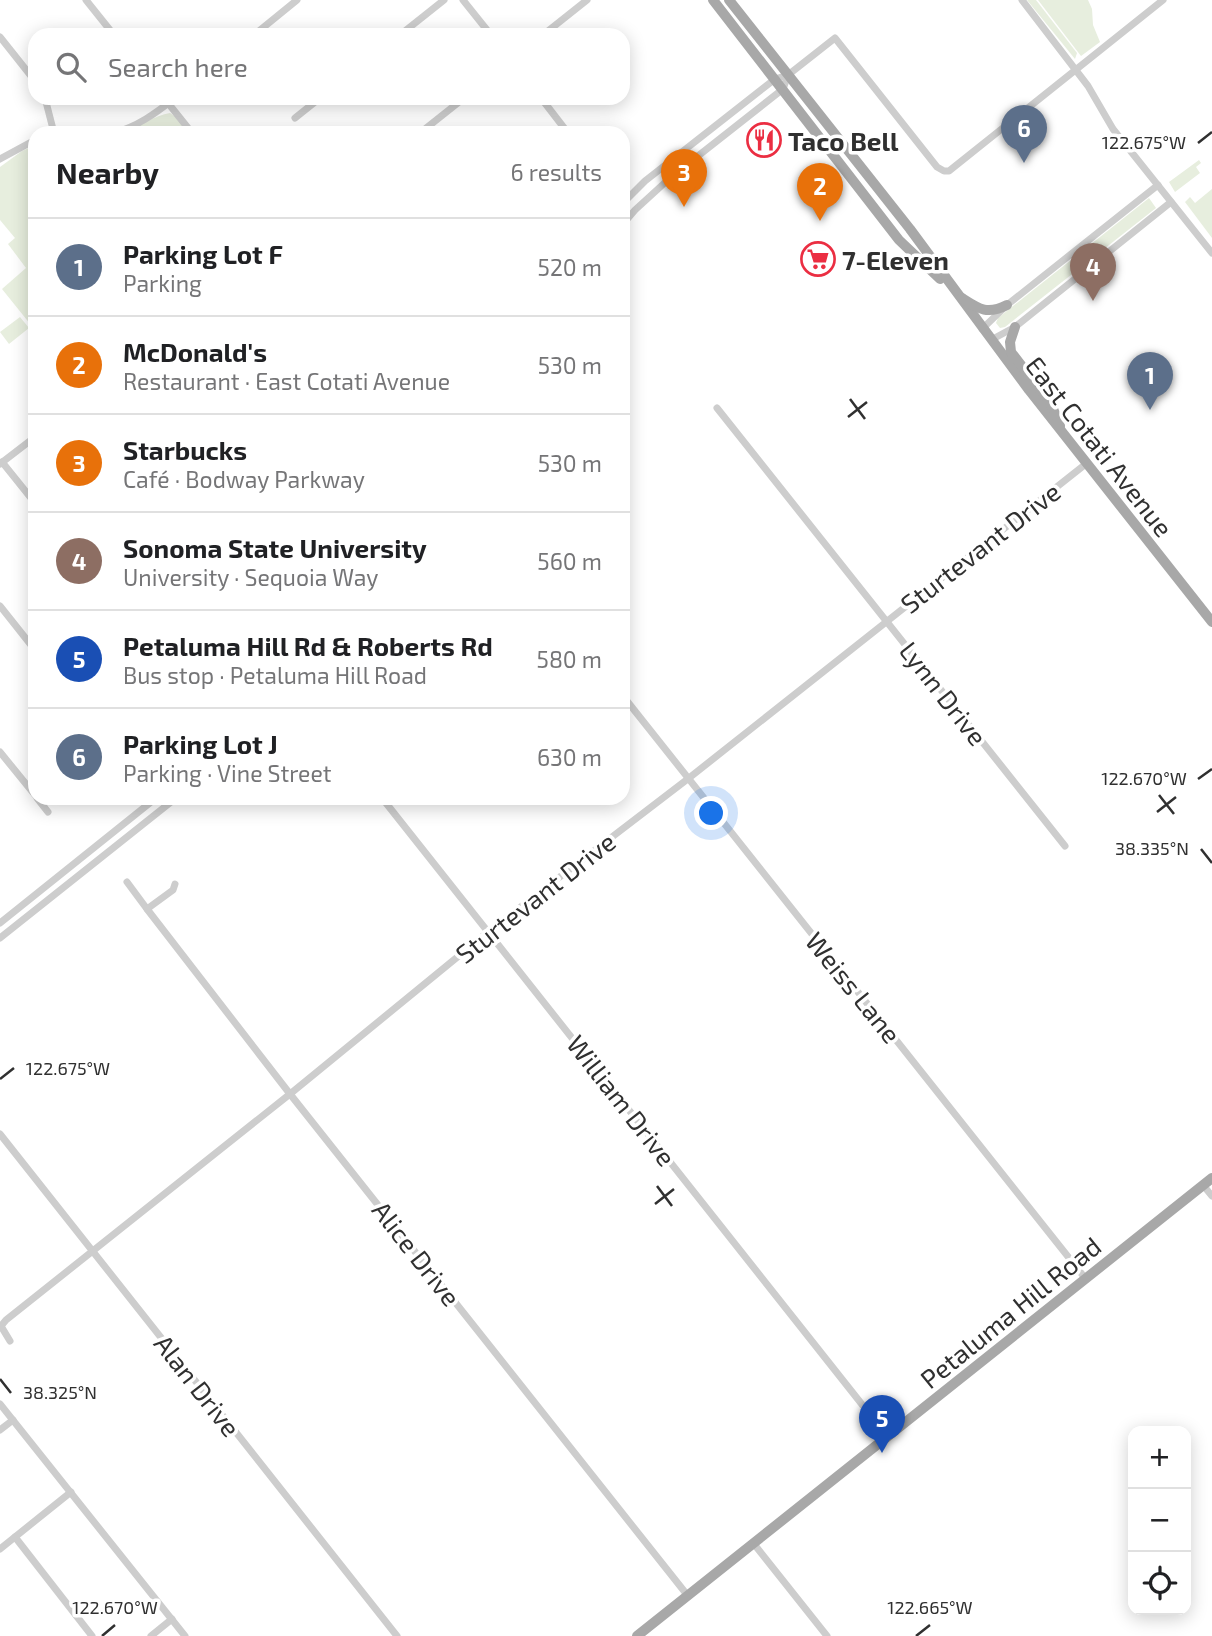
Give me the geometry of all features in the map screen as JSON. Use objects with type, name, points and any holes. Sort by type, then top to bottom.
[{"type":"main road","name":"East Cotati Avenue","points":[[713,0],[899,240],[957,295]]},
{"type":"main road","name":"East Cotati Avenue","points":[[729,0],[910,229],[982,329],[1212,622]]},
{"type":"main road","points":[[957,295],[988,311],[1007,305]]},
{"type":"main road","points":[[1015,327],[1010,342],[1011,352],[1051,404],[1065,436]]},
{"type":"main road","name":"Petaluma Hill Road","points":[[637,1636],[1212,1178]]},
{"type":"street","points":[[86,0],[108,28]]},
{"type":"street","points":[[263,28],[297,0]]},
{"type":"street","points":[[409,28],[444,0]]},
{"type":"street","points":[[463,0],[485,28]]},
{"type":"street","points":[[552,28],[587,0]]},
{"type":"street","points":[[1022,0],[1077,71],[1110,124],[1212,253]]},
{"type":"street","points":[[630,195],[775,79],[788,75],[835,38],[937,167],[944,171],[955,168],[1163,0]]},
{"type":"street","points":[[0,37],[28,72]]},
{"type":"street","points":[[630,215],[670,178],[783,89],[788,75]]},
{"type":"street","points":[[47,105],[52,126]]},
{"type":"street","points":[[133,126],[162,105]]},
{"type":"street","points":[[172,105],[187,126]]},
{"type":"street","points":[[295,118],[311,105]]},
{"type":"street","points":[[429,126],[455,105]]},
{"type":"street","points":[[546,105],[562,126]]},
{"type":"street","points":[[0,159],[28,144]]},
{"type":"street","points":[[982,329],[1007,305],[1158,185]]},
{"type":"street","points":[[991,340],[1015,327],[1171,202]]},
{"type":"street","points":[[630,206],[635,209]]},
{"type":"street","name":"Lynn Drive","points":[[718,408],[1065,846]]},
{"type":"street","points":[[28,442],[1,463],[28,495]]},
{"type":"street","name":"Sturtevant Drive","points":[[10,1341],[2,1330],[3,1323],[92,1250],[290,1094],[488,932],[689,778],[1087,463]]},
{"type":"street","points":[[0,606],[28,641]]},
{"type":"street","name":"Weiss Lane","points":[[630,705],[1085,1278]]},
{"type":"street","points":[[0,752],[28,787]]},
{"type":"street","points":[[42,805],[48,812]]},
{"type":"street","points":[[0,923],[147,805]]},
{"type":"street","points":[[159,805],[162,809]]},
{"type":"street","points":[[0,938],[167,805]]},
{"type":"street","name":"William Drive","points":[[388,805],[887,1436]]},
{"type":"street","name":"Alice Drive","points":[[127,882],[290,1094],[688,1596]]},
{"type":"street","points":[[147,909],[173,890],[175,884]]},
{"type":"street","name":"Alan Drive","points":[[0,1134],[397,1636]]},
{"type":"street","points":[[1203,1185],[1212,1196]]},
{"type":"street","points":[[0,1404],[185,1636]]},
{"type":"street","points":[[0,1430],[13,1420]]},
{"type":"street","points":[[0,1549],[71,1492]]},
{"type":"street","points":[[15,1538],[92,1636]]},
{"type":"street","points":[[754,1544],[827,1636]]},
{"type":"street","points":[[150,1636],[172,1619]]},
{"type":"green space","points":[[1027,0],[1036,0],[1077,53],[1075,59]]},
{"type":"green space","points":[[1038,0],[1088,0],[1100,42],[1081,56]]},
{"type":"green space","points":[[170,113],[184,126],[138,126],[152,119]]},
{"type":"green space","points":[[28,148],[28,321],[2,289],[26,268],[8,244],[15,238],[0,220],[0,167]]},
{"type":"green space","points":[[1199,160],[1201,163],[1196,167],[1200,173],[1175,192],[1169,182]]},
{"type":"green space","points":[[1212,189],[1212,238],[1185,202],[1190,197],[1195,203]]},
{"type":"green space","points":[[1149,198],[1156,208],[1005,327],[1000,328],[996,323],[998,318]]},
{"type":"green space","points":[[20,317],[28,327],[9,344],[0,332]]},
{"type":"place","name":"Taco Bell","points":[[764,140]]},
{"type":"place","name":"Parking Lot J","points":[[1024,163]]},
{"type":"place","name":"Starbucks","points":[[684,207]]},
{"type":"place","name":"McDonald's","points":[[820,221]]},
{"type":"place","name":"7-Eleven","points":[[818,259]]},
{"type":"place","name":"Sonoma State University","points":[[1093,301]]},
{"type":"place","name":"Parking Lot F","points":[[1150,410]]},
{"type":"place","name":"Petaluma Hill Rd & Roberts Rd","points":[[882,1453]]}]
